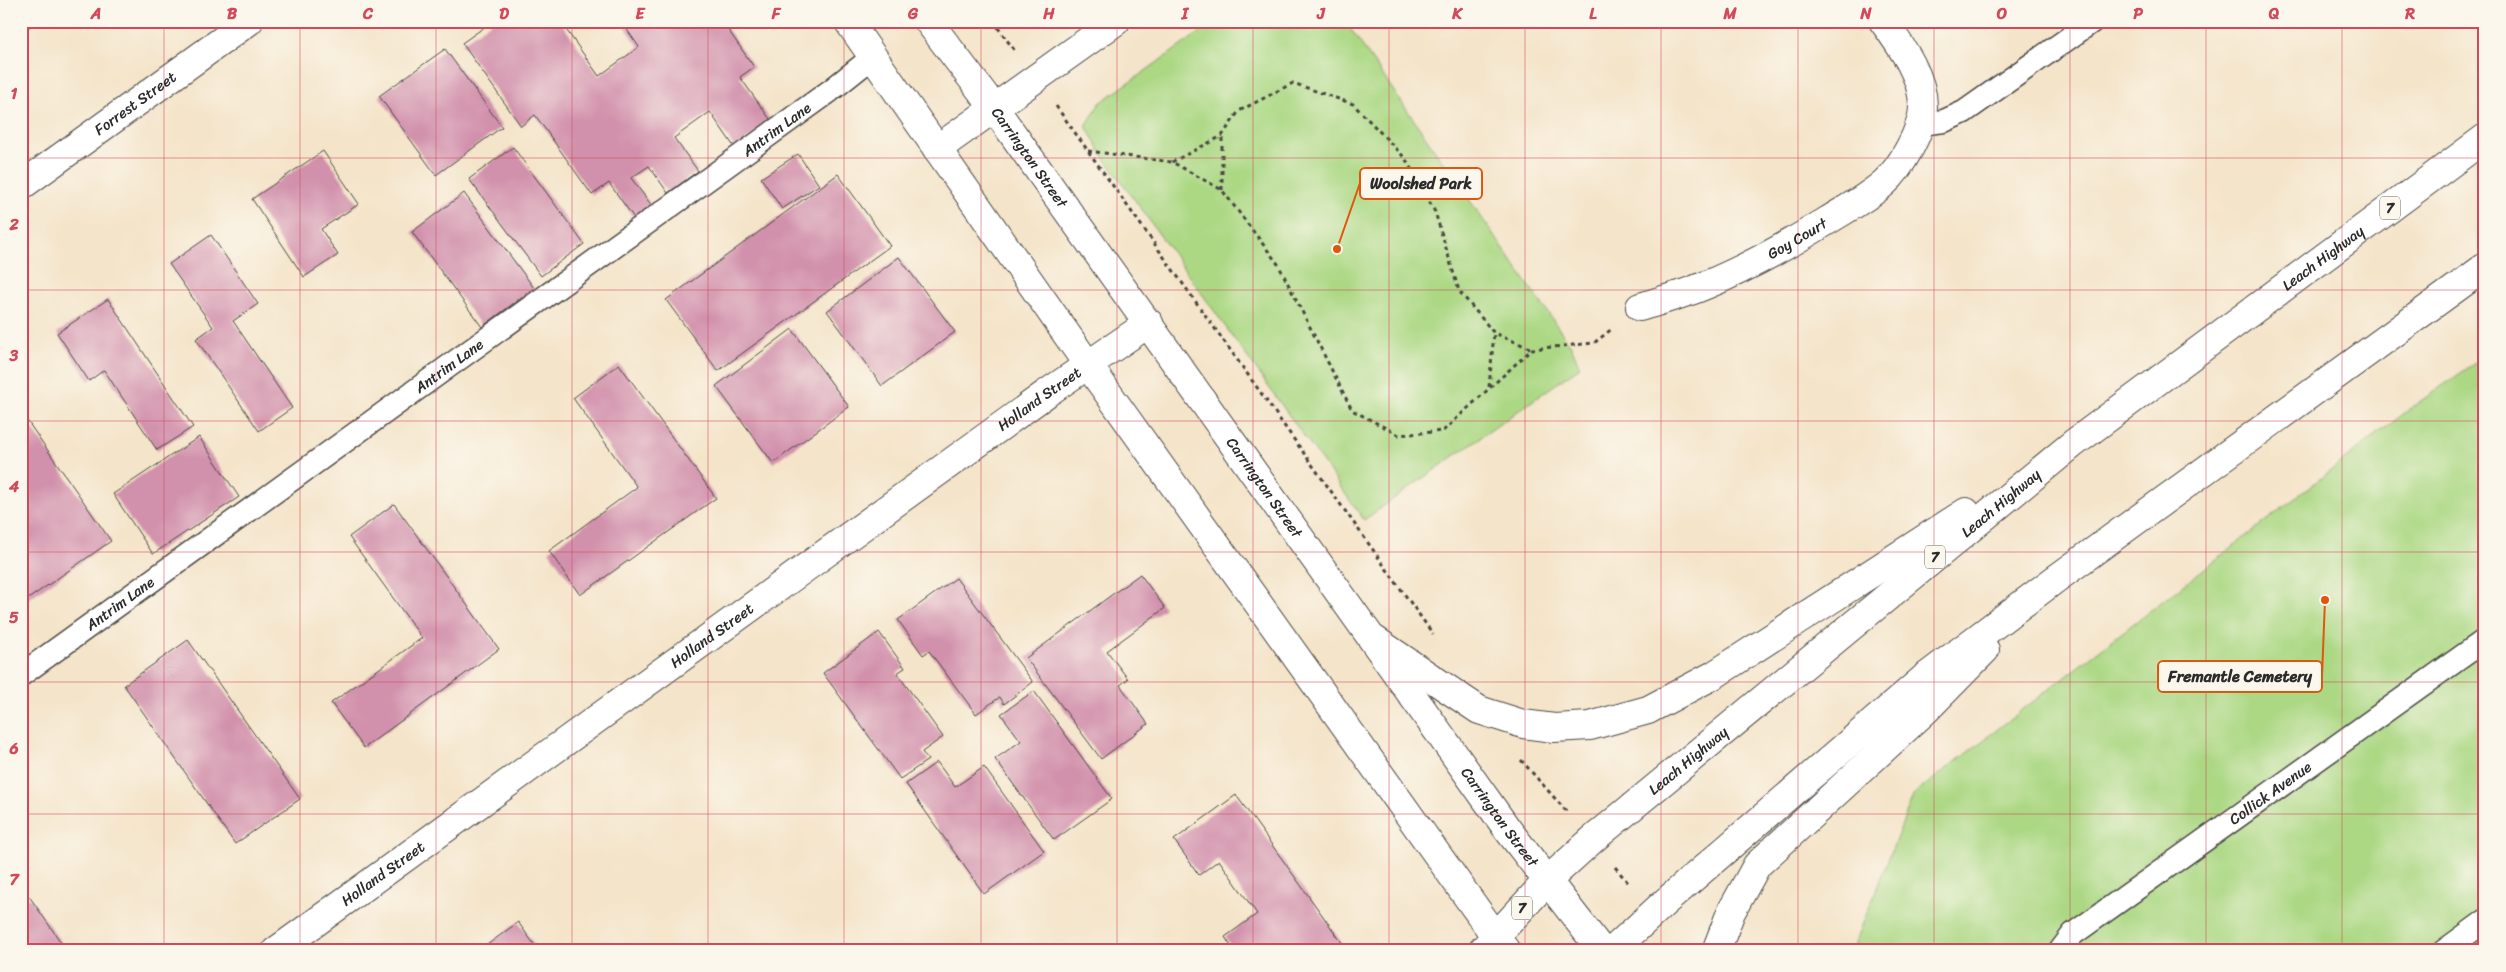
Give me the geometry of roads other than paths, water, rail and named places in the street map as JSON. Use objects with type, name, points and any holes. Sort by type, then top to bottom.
[{"type":"main road","name":"Forrest Street","points":[[21,186],[249,21]]},
{"type":"main road","points":[[848,21],[1495,946]]},
{"type":"main road","name":"Carrington Street","points":[[928,21],[995,108],[1375,640],[1508,830],[1602,951]]},
{"type":"main road","points":[[936,149],[1116,21]]},
{"type":"main road","name":"Goy Court","points":[[1640,307],[1705,285],[1754,262],[1862,199],[1885,182],[1902,162],[1920,124],[1923,106],[1914,73],[1906,53],[1883,21]]},
{"type":"main road","name":"Leach Highway","points":[[1495,946],[1548,880],[1592,840],[2074,443],[2485,138]]},
{"type":"main road","points":[[1612,951],[1663,904],[1923,679],[2053,581],[2485,267]]},
{"type":"main road","name":"Holland Street","points":[[276,951],[1088,365],[1149,323]]},
{"type":"main road","points":[[1375,640],[1479,710],[1523,724],[1554,728],[1590,726],[1648,710],[1714,676],[2074,443]]},
{"type":"main road","points":[[1716,951],[1731,912],[1757,865],[1925,711],[2053,581]]},
{"type":"lane","points":[[1920,124],[1944,121],[1964,112],[2093,21]]},
{"type":"lane","name":"Antrim Lane","points":[[21,675],[830,91],[874,56]]},
{"type":"lane","name":"Collick Avenue","points":[[2060,951],[2073,934],[2485,640]]},
{"type":"lane","points":[[2444,951],[2485,921]]},
{"type":"place","name":"Woolshed Park","points":[[1337,249]]},
{"type":"place","name":"Fremantle Cemetery","points":[[2325,600]]}]
